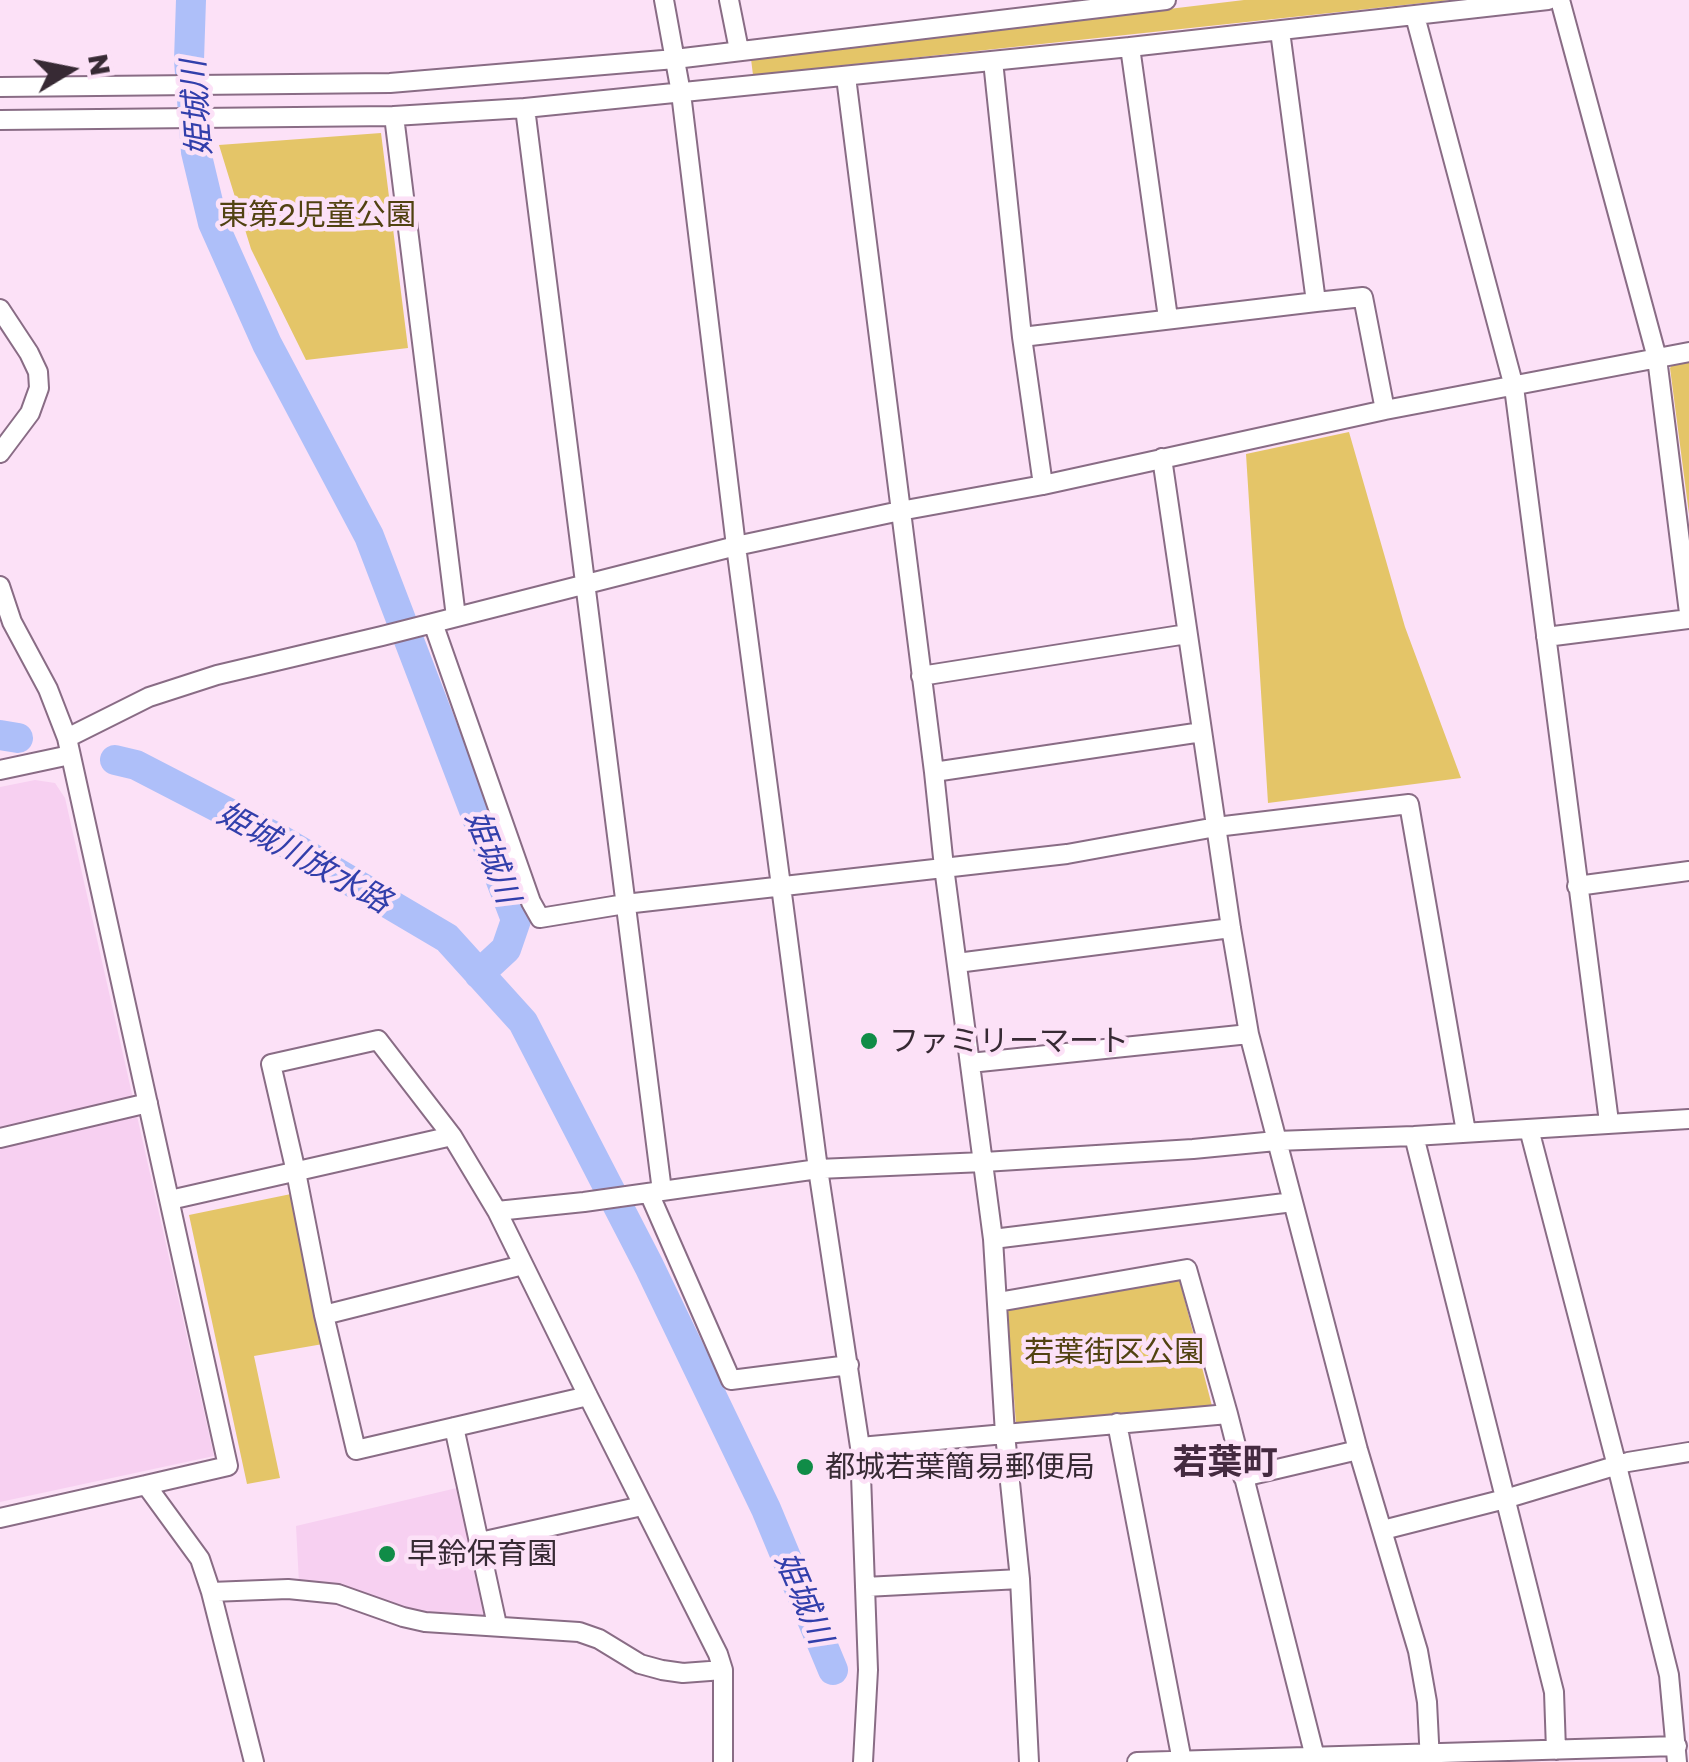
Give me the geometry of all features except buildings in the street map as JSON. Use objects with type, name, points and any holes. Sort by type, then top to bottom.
[{"type":"street","points":[[664,0],[681,93],[818,1169],[860,1447],[868,1670],[863,1762]]},
{"type":"street","points":[[729,0],[739,50]]},
{"type":"street","points":[[981,0],[984,21]]},
{"type":"street","points":[[0,87],[390,83],[675,59],[1166,0]]},
{"type":"street","points":[[0,120],[394,116],[525,108],[1130,48],[1548,0]]},
{"type":"street","points":[[1546,636],[1689,616],[1657,358],[1560,0]]},
{"type":"street","points":[[1415,16],[1514,387],[1610,1122]]},
{"type":"street","points":[[1280,31],[1316,302]]},
{"type":"street","points":[[1130,48],[1168,318]]},
{"type":"street","points":[[993,61],[1022,337],[1043,485]]},
{"type":"street","points":[[846,77],[993,1238],[1005,1434],[1020,1579],[1029,1762]]},
{"type":"street","points":[[525,108],[625,904],[655,1192],[732,1380],[849,1365]]},
{"type":"street","points":[[394,116],[456,616]]},
{"type":"street","points":[[1022,337],[1362,297],[1385,410]]},
{"type":"street","points":[[0,309],[29,353],[38,372],[39,388],[30,413],[0,452]]},
{"type":"street","points":[[0,770],[68,746],[150,697],[177,687],[736,546],[1043,485],[1385,410],[1689,352]]},
{"type":"street","points":[[1162,458],[1249,1034],[1358,1450],[1418,1651],[1427,1702],[1430,1757]]},
{"type":"street","points":[[0,586],[12,622],[48,688],[68,746],[228,1466],[0,1518]]},
{"type":"street","points":[[424,625],[540,918],[625,904],[1067,854],[1216,827],[1408,804],[1466,1132]]},
{"type":"street","points":[[920,676],[1186,634]]},
{"type":"street","points":[[934,772],[1202,732]]},
{"type":"street","points":[[1577,886],[1689,870]]},
{"type":"street","points":[[957,962],[1231,928]]},
{"type":"street","points":[[970,1063],[1249,1034]]},
{"type":"street","points":[[588,1396],[356,1450],[271,1064],[378,1040],[452,1136],[498,1210],[718,1654],[723,1670],[723,1762]]},
{"type":"street","points":[[0,1138],[148,1103]]},
{"type":"street","points":[[498,1210],[818,1169],[1689,1119]]},
{"type":"street","points":[[1137,1762],[1430,1757],[1556,1750],[1677,1754],[1669,1675],[1529,1129]]},
{"type":"street","points":[[170,1200],[452,1136]]},
{"type":"street","points":[[1414,1136],[1554,1692],[1556,1750]]},
{"type":"street","points":[[993,1238],[1292,1202]]},
{"type":"street","points":[[324,1315],[523,1265]]},
{"type":"street","points":[[998,1302],[1187,1270],[1228,1414],[1315,1758]]},
{"type":"street","points":[[860,1447],[1228,1414]]},
{"type":"street","points":[[1117,1423],[1182,1761]]},
{"type":"street","points":[[454,1427],[497,1625]]},
{"type":"street","points":[[1244,1477],[1358,1450]]},
{"type":"street","points":[[1383,1530],[1617,1466],[1689,1452]]},
{"type":"street","points":[[146,1485],[200,1559],[212,1592],[254,1762]]},
{"type":"street","points":[[480,1542],[642,1506]]},
{"type":"street","points":[[865,1587],[1020,1579]]},
{"type":"street","points":[[212,1592],[288,1589],[338,1594],[424,1622],[579,1632],[599,1639],[640,1664],[662,1670],[723,1670]]},
{"type":"shaded area","points":[[35,780],[55,783],[65,798],[214,1456],[0,1502],[0,787]]},
{"type":"shaded area","name":"早鈴保育園","points":[[461,1487],[490,1615],[427,1615],[347,1587],[299,1583],[296,1526]]},
{"type":"green space","points":[[1244,0],[1451,0],[753,75],[751,59]]},
{"type":"green space","name":"東第2児童公園","points":[[381,133],[408,348],[306,360],[251,249],[219,145]]},
{"type":"green space","points":[[1689,359],[1689,514],[1670,368],[1674,362]]},
{"type":"green space","points":[[1349,432],[1405,627],[1461,778],[1268,803],[1246,454]]},
{"type":"green space","points":[[291,1194],[323,1344],[254,1356],[280,1478],[247,1484],[189,1215]]},
{"type":"green space","name":"若葉街区公園","points":[[1179,1278],[1212,1406],[1016,1424],[1007,1307]]},
{"type":"waterway","name":"姫城川","points":[[191,0],[189,60],[196,152],[213,223],[267,344],[369,536],[516,920],[506,949],[479,974]]},
{"type":"waterway","name":"姫城川放水路","points":[[0,735],[18,738]]},
{"type":"waterway","name":"姫城川","points":[[115,760],[136,765],[281,840],[447,938],[523,1022],[649,1266],[766,1509],[833,1670]]},
{"type":"place","name":"ファミリーマート","points":[[869,1041]]},
{"type":"place","name":"都城若葉簡易郵便局","points":[[805,1467]]},
{"type":"place","name":"早鈴保育園","points":[[387,1554]]},
{"type":"district","name":"若葉町","points":[[1225,1463]]}]
